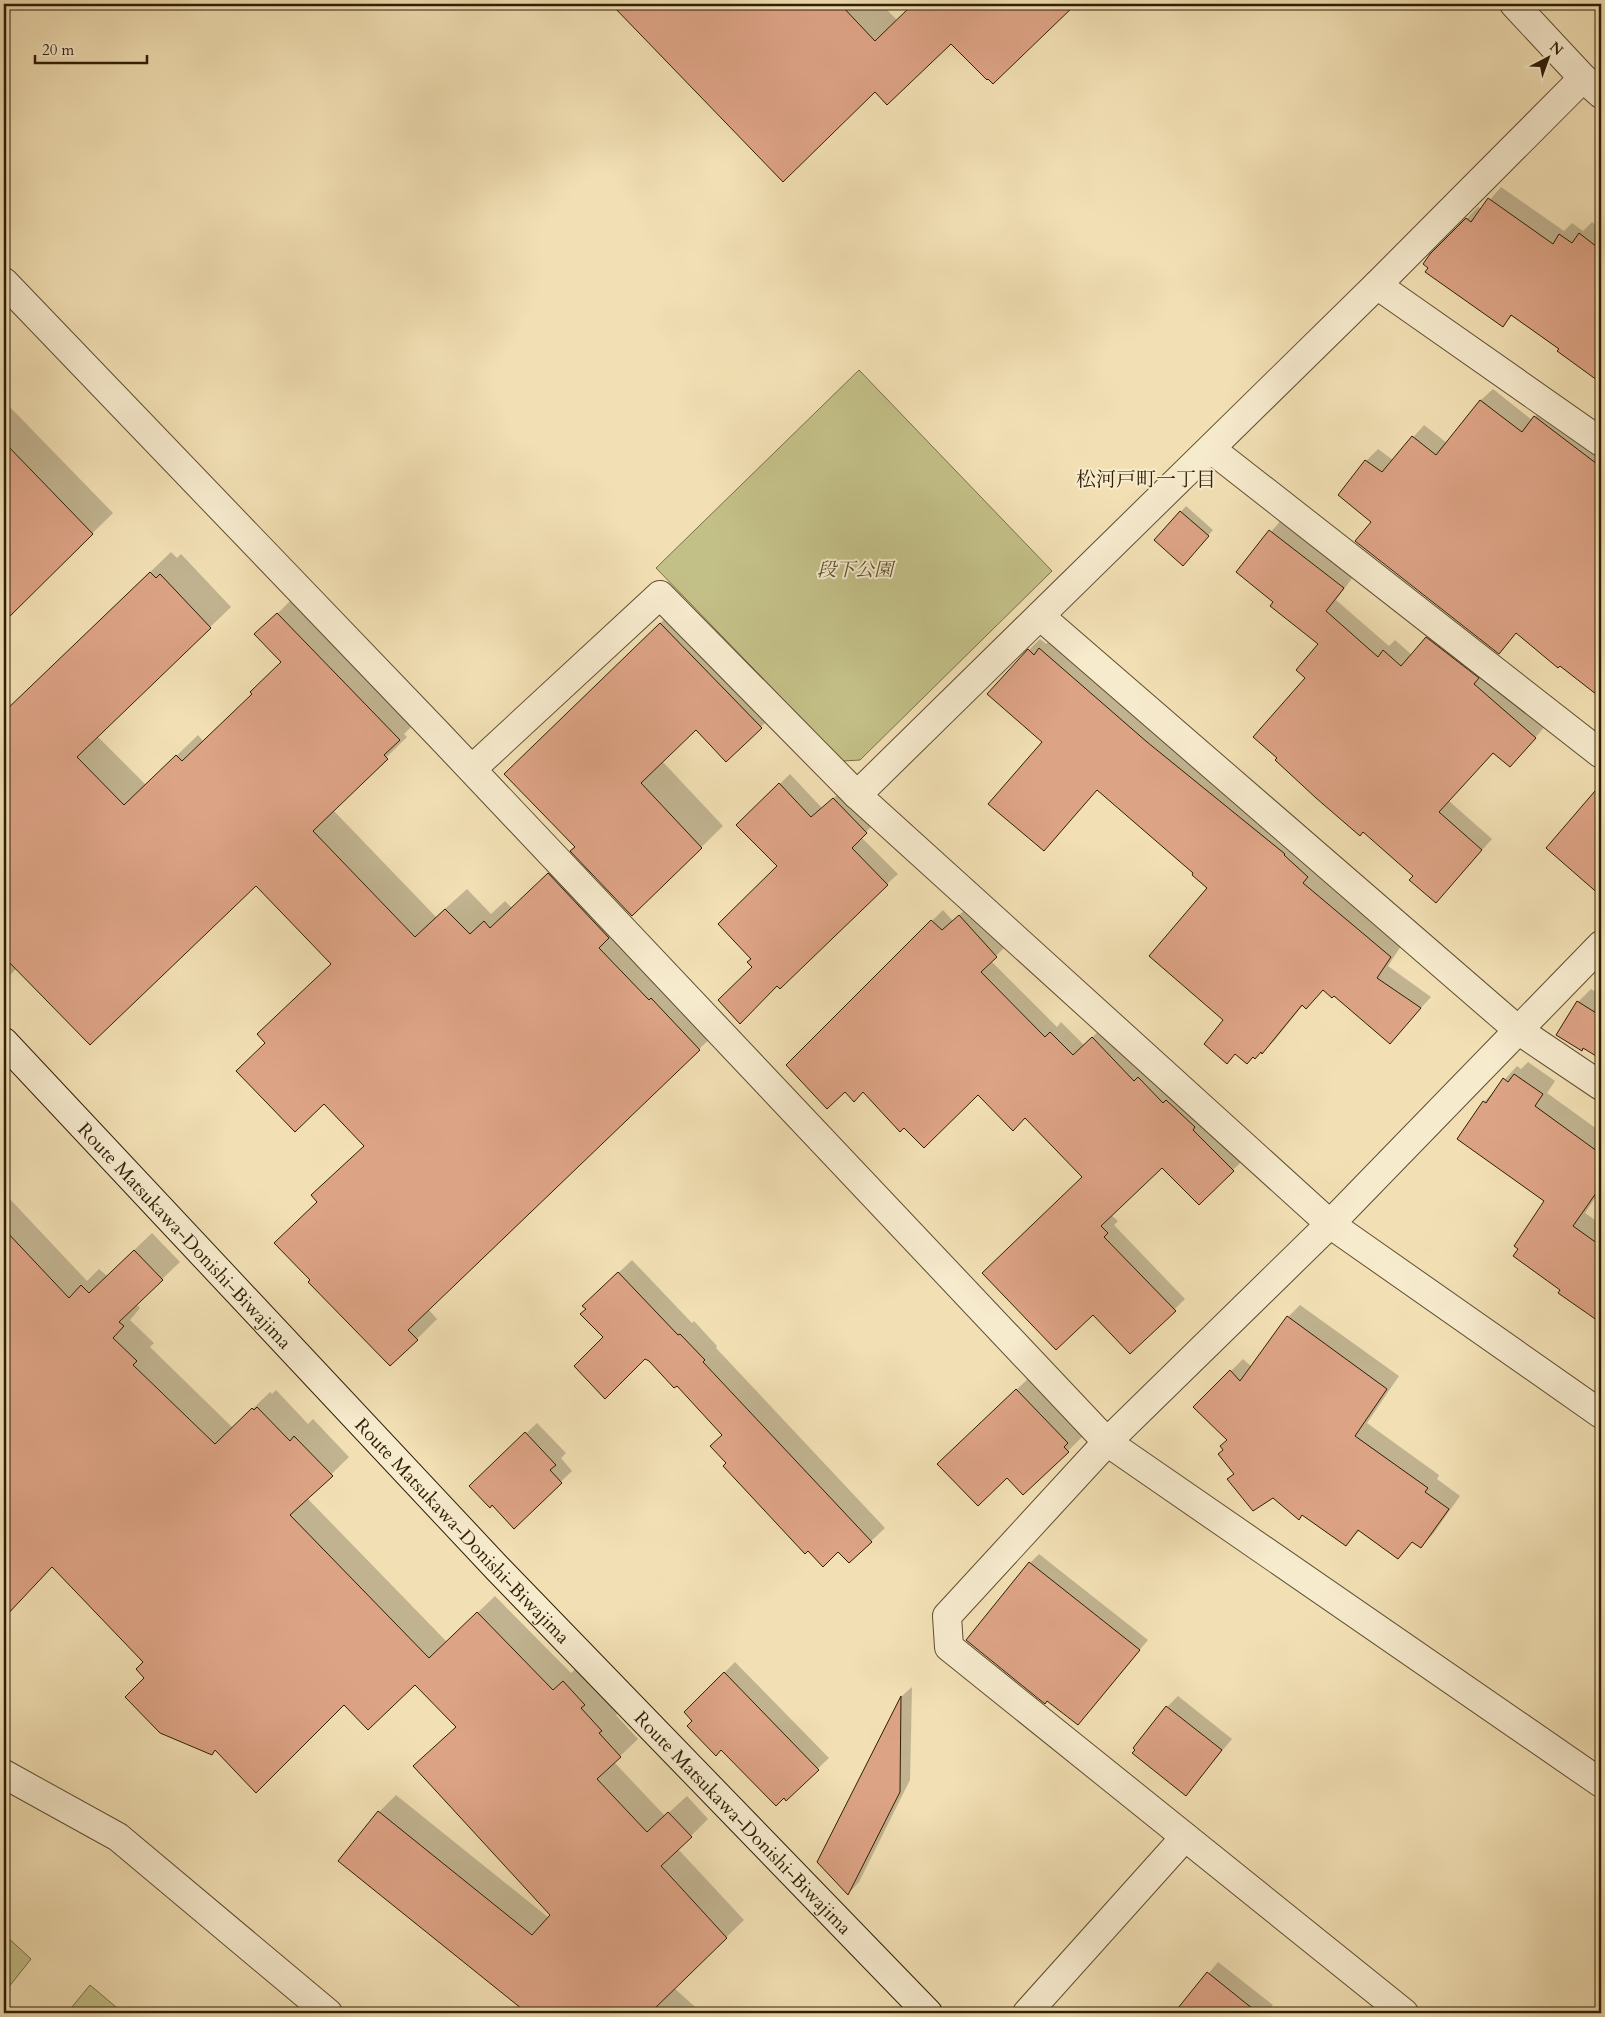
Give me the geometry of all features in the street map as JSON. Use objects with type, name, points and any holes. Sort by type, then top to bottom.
[{"type":"street","points":[[858,795],[1377,285],[1592,86],[1514,4]]},
{"type":"street","points":[[4,282],[472,769],[1107,1442],[1601,1783]]},
{"type":"street","points":[[1377,285],[1601,442]]},
{"type":"street","points":[[1211,449],[1601,754]]},
{"type":"street","points":[[472,769],[660,595],[858,795],[1330,1224],[1601,1414]]},
{"type":"street","points":[[1040,616],[1518,1030],[1601,1086]]},
{"type":"street","points":[[1404,2013],[949,1647],[948,1616],[1107,1442],[1330,1224],[1601,946]]},
{"type":"street","name":"Route Matsukawa-Donishi-Biwajima","points":[[4,1042],[498,1568],[928,2013]]},
{"type":"street","points":[[4,1774],[118,1837],[328,2013]]},
{"type":"street","points":[[1026,2013],[1185,1837]]},
{"type":"green space","name":"段下公園","points":[[859,370],[1052,571],[860,760],[843,761],[656,568]]},
{"type":"green space","points":[[4,1934],[31,1959],[4,1993]]},
{"type":"green space","points":[[90,1985],[123,2013],[67,2013]]},
{"type":"building","points":[[611,4],[840,4],[875,41],[913,4],[1076,4],[993,84],[951,44],[887,105],[875,92],[783,182]]},
{"type":"building","points":[[1488,198],[1553,244],[1559,234],[1572,243],[1579,233],[1601,250],[1601,383],[1557,351],[1559,349],[1511,315],[1503,327],[1425,272],[1428,268],[1423,264],[1430,254],[1466,218],[1471,222]]},
{"type":"building","points":[[1480,400],[1522,432],[1534,416],[1601,467],[1601,698],[1560,666],[1558,668],[1516,633],[1499,654],[1355,541],[1371,522],[1338,495],[1365,460],[1382,472],[1412,436],[1436,455]]},
{"type":"building","points":[[4,442],[93,534],[4,622]]},
{"type":"building","points":[[1180,511],[1209,536],[1183,566],[1154,540]]},
{"type":"building","points":[[1269,530],[1344,588],[1326,611],[1378,657],[1383,650],[1401,666],[1426,637],[1479,678],[1474,684],[1536,738],[1510,767],[1493,753],[1439,812],[1482,850],[1436,903],[1409,880],[1413,876],[1363,832],[1360,836],[1316,798],[1275,760],[1277,758],[1253,737],[1305,678],[1296,670],[1318,644],[1270,606],[1273,602],[1236,572]]},
{"type":"building","points":[[150,572],[156,578],[160,574],[211,628],[77,757],[124,805],[176,755],[182,761],[252,694],[250,692],[281,662],[254,634],[277,613],[400,740],[384,755],[388,759],[313,831],[415,937],[445,909],[470,934],[484,921],[490,928],[548,873],[609,938],[599,948],[649,1000],[651,998],[700,1050],[408,1330],[418,1340],[390,1366],[308,1282],[310,1280],[274,1243],[317,1202],[311,1195],[364,1146],[324,1104],[295,1132],[236,1071],[265,1043],[257,1034],[331,964],[256,886],[90,1045],[4,957],[4,712]]},
{"type":"building","points":[[660,623],[762,728],[726,762],[696,730],[641,783],[702,848],[632,916],[570,851],[575,847],[504,774]]},
{"type":"building","points":[[1039,648],[1147,742],[1285,854],[1308,877],[1303,883],[1391,957],[1377,978],[1421,1008],[1390,1044],[1334,996],[1332,998],[1323,990],[1306,1009],[1302,1005],[1262,1054],[1261,1052],[1255,1059],[1253,1057],[1247,1064],[1235,1054],[1227,1064],[1204,1044],[1223,1020],[1149,956],[1207,888],[1192,875],[1193,873],[1097,790],[1044,851],[988,804],[1042,742],[987,694],[1028,649],[1034,655]]},
{"type":"building","points":[[779,783],[811,817],[833,798],[867,833],[852,848],[888,885],[780,989],[777,986],[740,1024],[718,1000],[752,967],[747,962],[751,959],[718,924],[777,866],[736,825]]},
{"type":"building","points":[[1601,784],[1601,896],[1546,848]]},
{"type":"building","points":[[959,915],[997,957],[981,972],[1045,1037],[1050,1032],[1073,1055],[1092,1037],[1134,1081],[1138,1077],[1163,1103],[1166,1100],[1195,1127],[1193,1130],[1234,1171],[1199,1205],[1162,1168],[1101,1226],[1108,1233],[1104,1237],[1176,1311],[1130,1354],[1093,1315],[1056,1350],[982,1273],[1082,1177],[1025,1118],[1013,1131],[978,1095],[924,1148],[904,1128],[900,1132],[863,1092],[854,1102],[845,1092],[827,1109],[786,1065],[931,920],[942,930]]},
{"type":"building","points":[[1577,1001],[1601,1016],[1601,1059],[1583,1048],[1582,1051],[1556,1035]]},
{"type":"building","points":[[1514,1074],[1543,1094],[1535,1106],[1601,1154],[1601,1186],[1573,1226],[1601,1246],[1601,1323],[1558,1293],[1560,1290],[1513,1256],[1518,1249],[1514,1246],[1544,1201],[1457,1139],[1483,1101],[1486,1103],[1503,1078],[1508,1082]]},
{"type":"building","points":[[4,1229],[69,1298],[81,1285],[89,1293],[134,1250],[163,1280],[119,1322],[124,1326],[113,1338],[137,1361],[133,1365],[215,1444],[252,1408],[254,1410],[257,1407],[290,1441],[294,1436],[333,1476],[290,1515],[429,1658],[477,1612],[553,1690],[563,1681],[585,1705],[581,1708],[602,1731],[599,1733],[621,1757],[597,1779],[647,1832],[668,1812],[692,1837],[661,1866],[727,1938],[650,2013],[527,2013],[338,1861],[378,1811],[532,1935],[550,1915],[413,1766],[456,1727],[415,1685],[368,1730],[344,1705],[256,1793],[215,1750],[212,1755],[160,1733],[125,1697],[144,1678],[136,1669],[143,1662],[52,1567],[4,1618]]},
{"type":"building","points":[[618,1272],[678,1335],[680,1334],[705,1360],[703,1362],[872,1542],[849,1563],[838,1552],[823,1567],[808,1551],[805,1554],[723,1466],[726,1463],[710,1446],[722,1435],[677,1386],[674,1388],[649,1361],[645,1359],[605,1399],[574,1366],[603,1337],[580,1314],[586,1309],[582,1306]]},
{"type":"building","points":[[1287,1316],[1387,1389],[1355,1436],[1428,1488],[1425,1492],[1449,1509],[1421,1548],[1412,1542],[1398,1559],[1358,1530],[1346,1546],[1302,1515],[1299,1520],[1273,1498],[1253,1511],[1227,1479],[1234,1474],[1218,1454],[1223,1450],[1220,1446],[1227,1440],[1193,1407],[1230,1370],[1240,1381]]},
{"type":"building","points":[[1016,1389],[1068,1443],[1064,1447],[1069,1452],[1023,1495],[1007,1478],[978,1506],[937,1464]]},
{"type":"building","points":[[525,1432],[556,1465],[550,1470],[562,1483],[514,1529],[492,1505],[490,1508],[469,1486]]},
{"type":"building","points":[[1029,1562],[1140,1650],[1078,1725],[1047,1701],[1045,1704],[966,1640]]},
{"type":"building","points":[[724,1672],[819,1770],[786,1801],[784,1798],[776,1806],[721,1750],[716,1756],[687,1726],[692,1721],[684,1712]]},
{"type":"building","points":[[901,1696],[900,1792],[848,1895],[817,1862]]},
{"type":"building","points":[[1166,1706],[1222,1750],[1186,1796],[1132,1753],[1135,1750],[1133,1748]]},
{"type":"building","points":[[1207,1972],[1258,2013],[1174,2013]]},
{"type":"district","name":"松河戸町一丁目","points":[[1146,479]]}]
